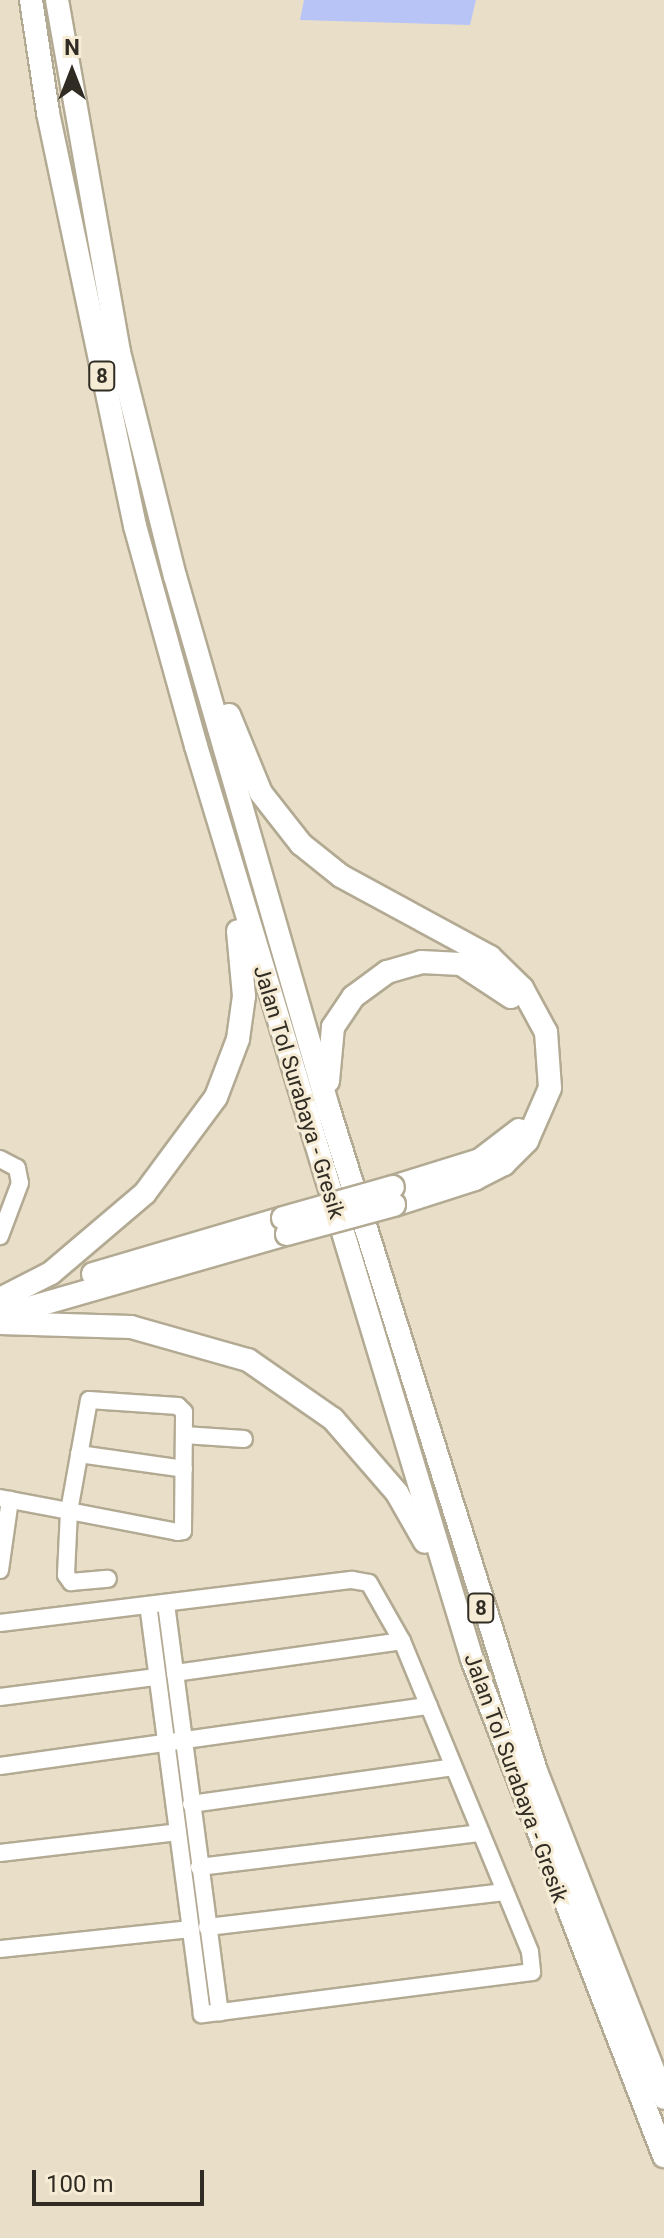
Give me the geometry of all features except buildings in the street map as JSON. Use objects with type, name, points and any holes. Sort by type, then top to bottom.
[{"type":"highway","name":"Jalan Tol Surabaya - Gresik","points":[[31,0],[48,113],[132,512],[196,746],[444,1574],[563,1907],[664,2156]]},
{"type":"highway","name":"8","points":[[57,0],[119,352],[175,576]]},
{"type":"highway","name":"Jalan Tol Surabaya - Gresik","points":[[175,576],[328,1107],[536,1771],[664,2098]]},
{"type":"highway","points":[[0,1300],[394,1196],[475,1179],[504,1164],[527,1141],[550,1088],[546,1032],[522,988],[490,957],[341,876],[288,831],[247,765],[175,576]]},
{"type":"highway","points":[[0,1300],[51,1273],[145,1193],[227,1073],[244,996],[243,954],[196,746]]},
{"type":"highway","points":[[328,1107],[333,1027],[353,997],[387,972],[421,962],[461,964],[488,977],[518,1005],[531,1031],[536,1064],[522,1126],[480,1160],[394,1196]]},
{"type":"highway","points":[[0,1317],[285,1226]]},
{"type":"highway","points":[[0,1323],[131,1327],[248,1360],[293,1387],[360,1447],[397,1493],[444,1574]]},
{"type":"street","points":[[0,1159],[17,1168],[20,1183],[0,1236]]},
{"type":"street","points":[[0,1570],[5,1499],[69,1511],[183,1531],[184,1435],[178,1406],[92,1397],[69,1511],[68,1579],[108,1579]]},
{"type":"street","points":[[184,1435],[244,1439]]},
{"type":"street","points":[[79,1454],[184,1469]]},
{"type":"street","points":[[0,1623],[361,1581],[369,1583],[402,1641],[429,1706],[530,1952],[531,1973],[202,2014],[199,1867],[191,1804],[157,1677],[148,1606]]},
{"type":"street","points":[[166,1604],[175,1673],[178,1832],[220,2012]]},
{"type":"street","points":[[175,1673],[402,1641]]},
{"type":"street","points":[[0,1697],[157,1677]]},
{"type":"street","points":[[0,1766],[429,1706]]},
{"type":"street","points":[[191,1804],[453,1767]]},
{"type":"street","points":[[0,1853],[178,1832]]},
{"type":"street","points":[[199,1867],[481,1833]]},
{"type":"street","points":[[0,1949],[505,1892]]},
{"type":"water","points":[[304,0],[476,0],[470,25],[300,20]]}]
